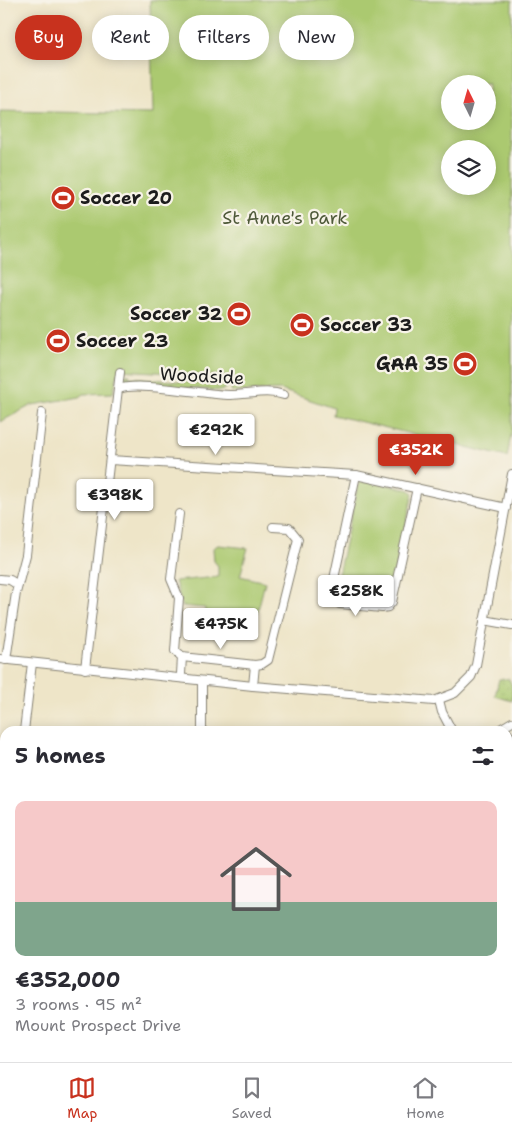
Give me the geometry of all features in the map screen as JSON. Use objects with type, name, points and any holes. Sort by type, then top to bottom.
[{"type":"street","points":[[85,669],[120,372]]},
{"type":"street","name":"Woodside","points":[[119,389],[138,387],[224,394],[270,392],[284,395]]},
{"type":"street","points":[[42,412],[26,555],[3,660],[399,700],[439,700],[454,693],[472,677],[512,474]]},
{"type":"street","points":[[110,460],[356,476],[506,508]]},
{"type":"street","points":[[356,476],[331,593],[340,604],[382,608],[388,607],[392,602],[417,488]]},
{"type":"street","points":[[179,514],[171,579],[179,598],[175,651],[182,656],[255,665],[262,664],[268,660],[298,538],[289,528],[273,527]]},
{"type":"street","points":[[0,579],[8,580],[18,585]]},
{"type":"street","points":[[484,620],[512,625]]},
{"type":"street","points":[[181,674],[182,656]]},
{"type":"street","points":[[25,726],[32,663]]},
{"type":"street","points":[[253,686],[255,665]]},
{"type":"street","points":[[202,681],[202,726]]},
{"type":"street","points":[[439,700],[442,712],[449,726]]},
{"type":"green space","name":"St Anne's Park","points":[[150,0],[512,0],[512,430],[507,457],[333,415],[334,408],[281,390],[232,392],[229,378],[225,376],[119,370],[113,393],[84,394],[80,397],[32,405],[0,422],[0,111],[153,114],[152,60],[169,60],[169,15],[150,15]]},
{"type":"green space","points":[[126,374],[129,374],[129,377],[218,385],[219,382],[222,382],[227,387],[221,391],[125,383],[123,380]]},
{"type":"green space","points":[[366,480],[410,490],[413,494],[388,602],[385,605],[341,602],[334,593],[358,485],[361,481]]},
{"type":"green space","points":[[218,545],[248,548],[240,576],[265,582],[257,614],[247,614],[245,630],[204,626],[205,608],[182,606],[175,581],[218,577],[218,566],[214,561],[213,548]]},
{"type":"green space","points":[[499,679],[509,679],[512,686],[512,701],[495,696]]},
{"type":"place","name":"Soccer 20","points":[[63,198]]},
{"type":"place","name":"Soccer 32","points":[[239,314]]},
{"type":"place","name":"Soccer 33","points":[[302,325]]},
{"type":"place","name":"Soccer 23","points":[[58,341]]},
{"type":"place","name":"GAA 35","points":[[465,364]]}]
